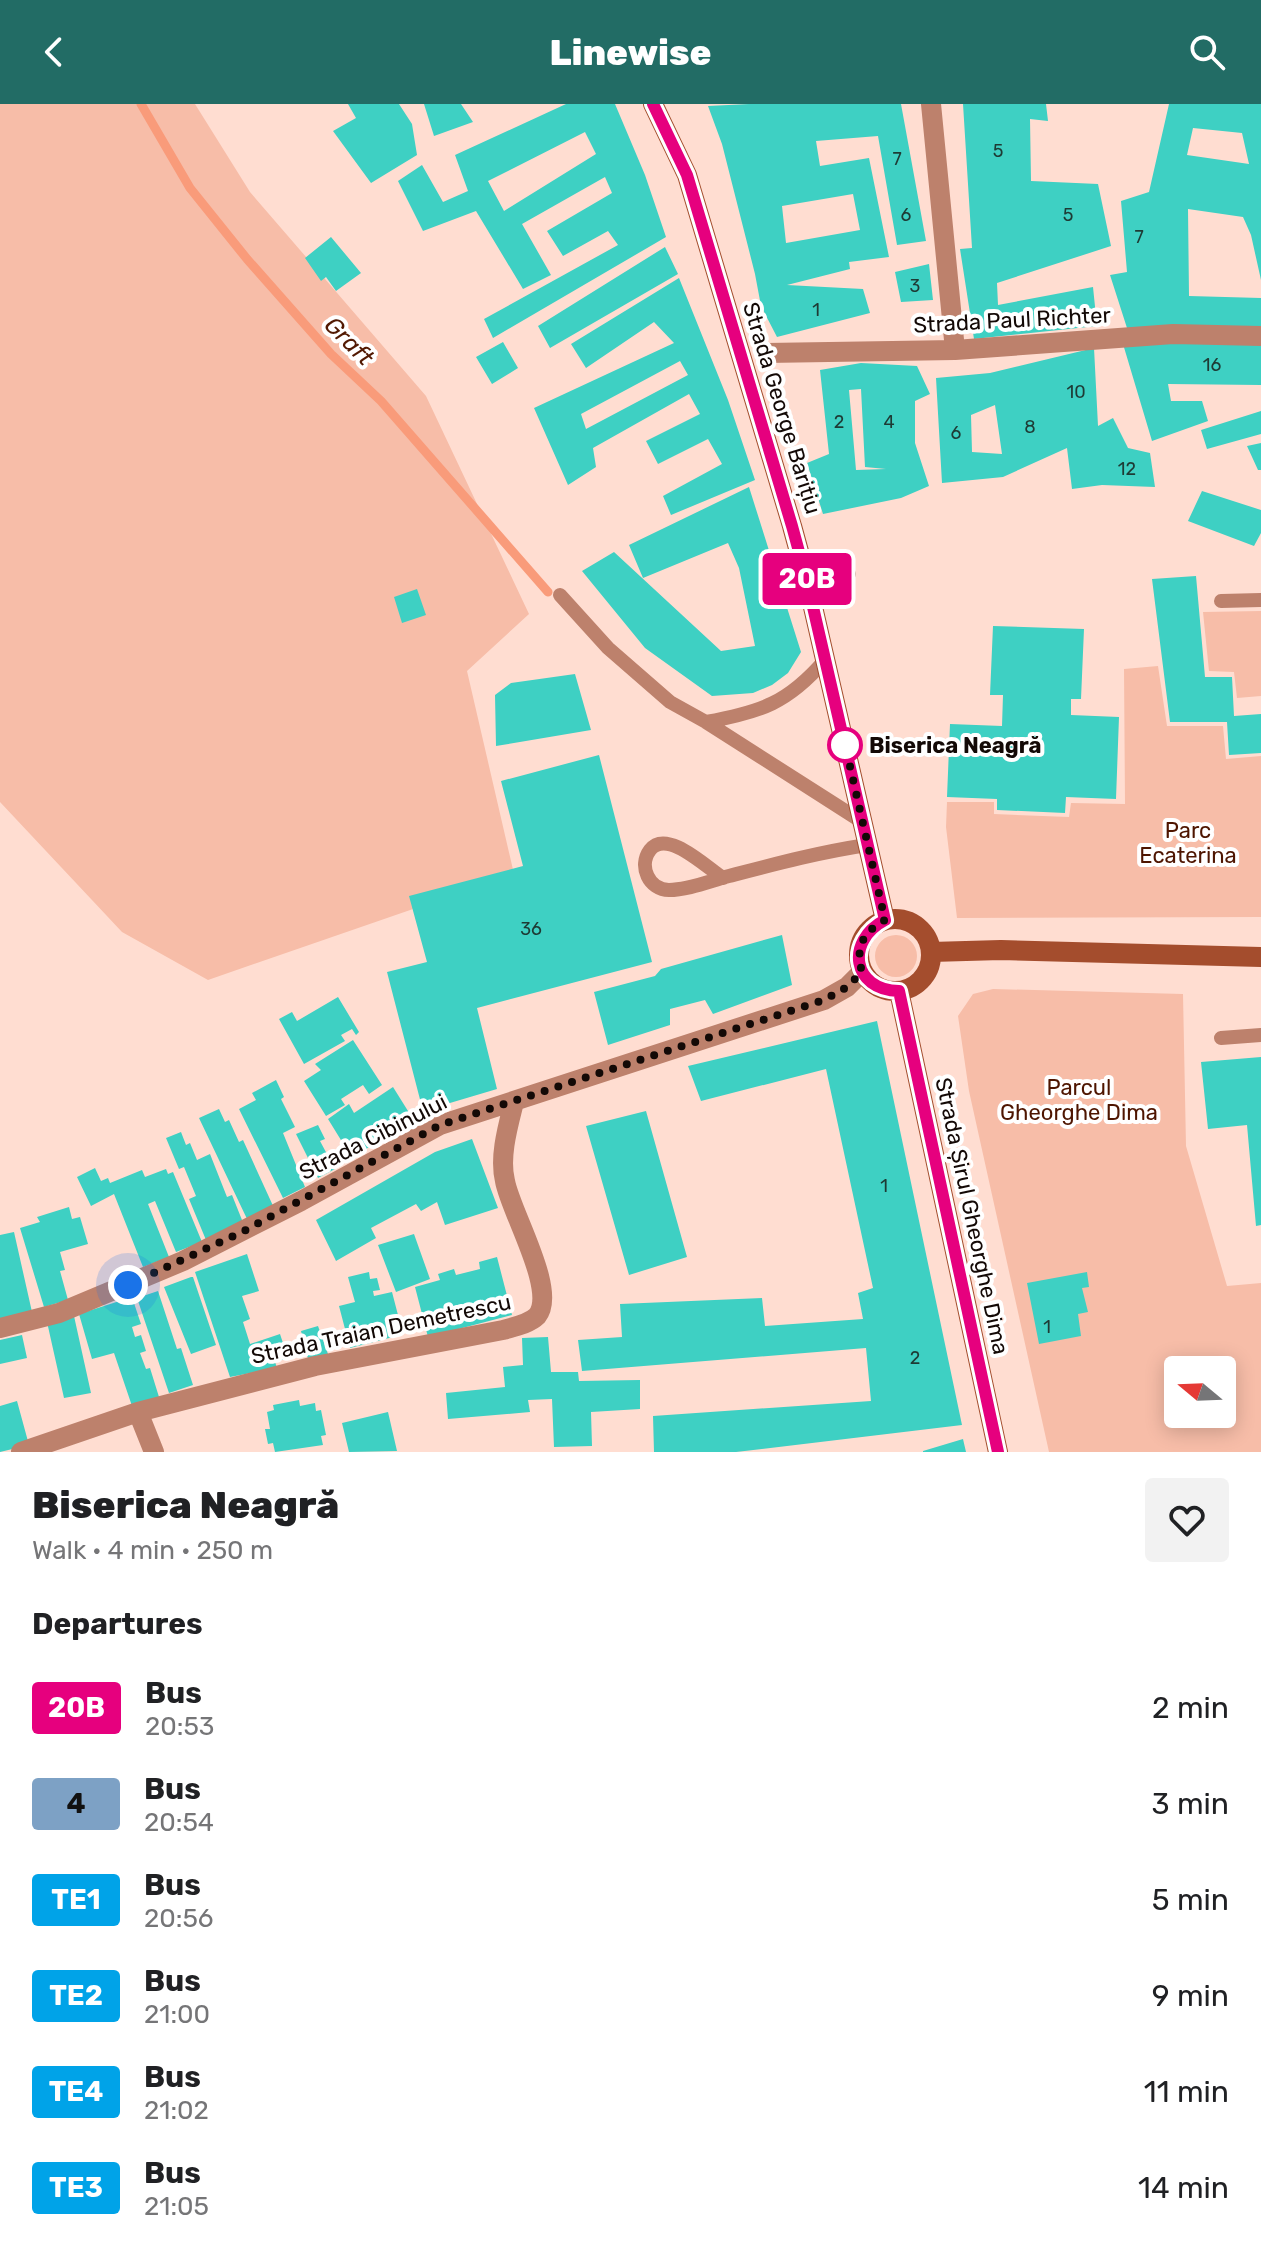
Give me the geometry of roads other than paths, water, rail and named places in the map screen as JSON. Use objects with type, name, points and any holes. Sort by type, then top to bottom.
[{"type":"street","name":"Strada George Barițiu","points":[[653,104],[687,175],[807,581],[885,920]]},
{"type":"street","points":[[931,104],[955,350]]},
{"type":"street","name":"Strada Paul Richter","points":[[766,353],[955,350],[1173,334],[1261,336]]},
{"type":"street","points":[[885,920],[902,920],[912,924],[925,937],[931,952],[925,973],[909,988],[899,991],[878,987],[862,972],[859,948],[871,928],[885,920]]},
{"type":"street","points":[[931,952],[1001,950],[1261,957]]},
{"type":"street","name":"Strada Cibinului","points":[[0,1328],[59,1313],[101,1298],[242,1232],[440,1125],[824,1000],[847,987],[862,972]]},
{"type":"street","name":"Strada Șirul Gheorghe Dima","points":[[899,991],[998,1452]]},
{"type":"street","name":"Strada Traian Demetrescu","points":[[21,1452],[138,1412],[315,1366],[503,1330],[537,1316],[543,1301],[540,1282],[505,1182],[503,1163],[514,1102]]},
{"type":"street","points":[[138,1412],[154,1452]]},
{"type":"lane","points":[[807,581],[849,574]]},
{"type":"lane","points":[[560,595],[608,648],[670,702],[861,821]]},
{"type":"lane","points":[[1221,601],[1261,600]]},
{"type":"lane","points":[[706,722],[743,715],[771,705],[804,684],[825,660]]},
{"type":"lane","points":[[723,878],[677,845],[661,843],[651,847],[646,858],[644,871],[649,881],[661,889],[671,890],[723,878],[824,852],[867,845]]},
{"type":"lane","points":[[1221,1038],[1261,1035]]},
{"type":"waterway","name":"Graft","points":[[141,104],[190,188],[247,259],[331,354],[381,401],[548,592]]},
{"type":"place","name":"Biserica Neagră","points":[[845,745]]},
{"type":"park label","name":"Parc Ecaterina","points":[[1188,842]]},
{"type":"park label","name":"Parcul Gheorghe Dima","points":[[1079,1100]]}]
